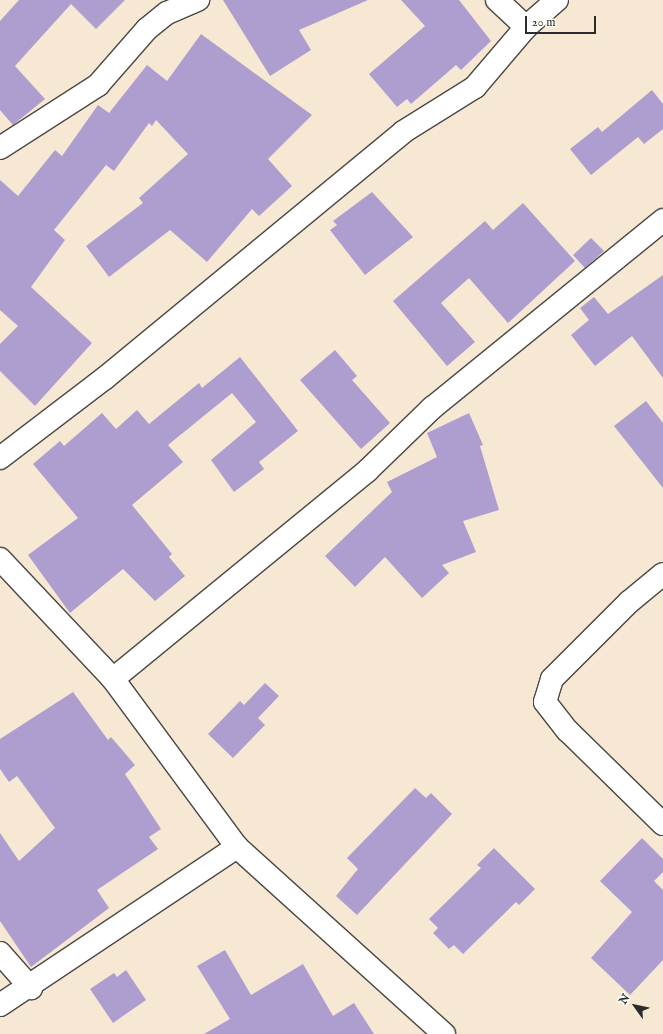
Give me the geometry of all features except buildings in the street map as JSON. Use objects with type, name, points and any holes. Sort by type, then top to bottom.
[{"type":"street","points":[[0,148],[98,85],[147,29],[167,13],[198,0]]},
{"type":"street","points":[[497,0],[526,27]]},
{"type":"street","points":[[0,458],[105,378],[403,132],[475,87],[526,27],[557,0]]},
{"type":"street","points":[[113,679],[367,471],[432,408],[663,220]]},
{"type":"street","points":[[0,559],[113,679],[237,847],[435,1031]]},
{"type":"street","points":[[663,574],[629,602],[552,679],[545,702],[568,731],[663,824]]},
{"type":"street","points":[[0,1005],[31,988],[237,847]]},
{"type":"street","points":[[0,953],[31,988]]}]
